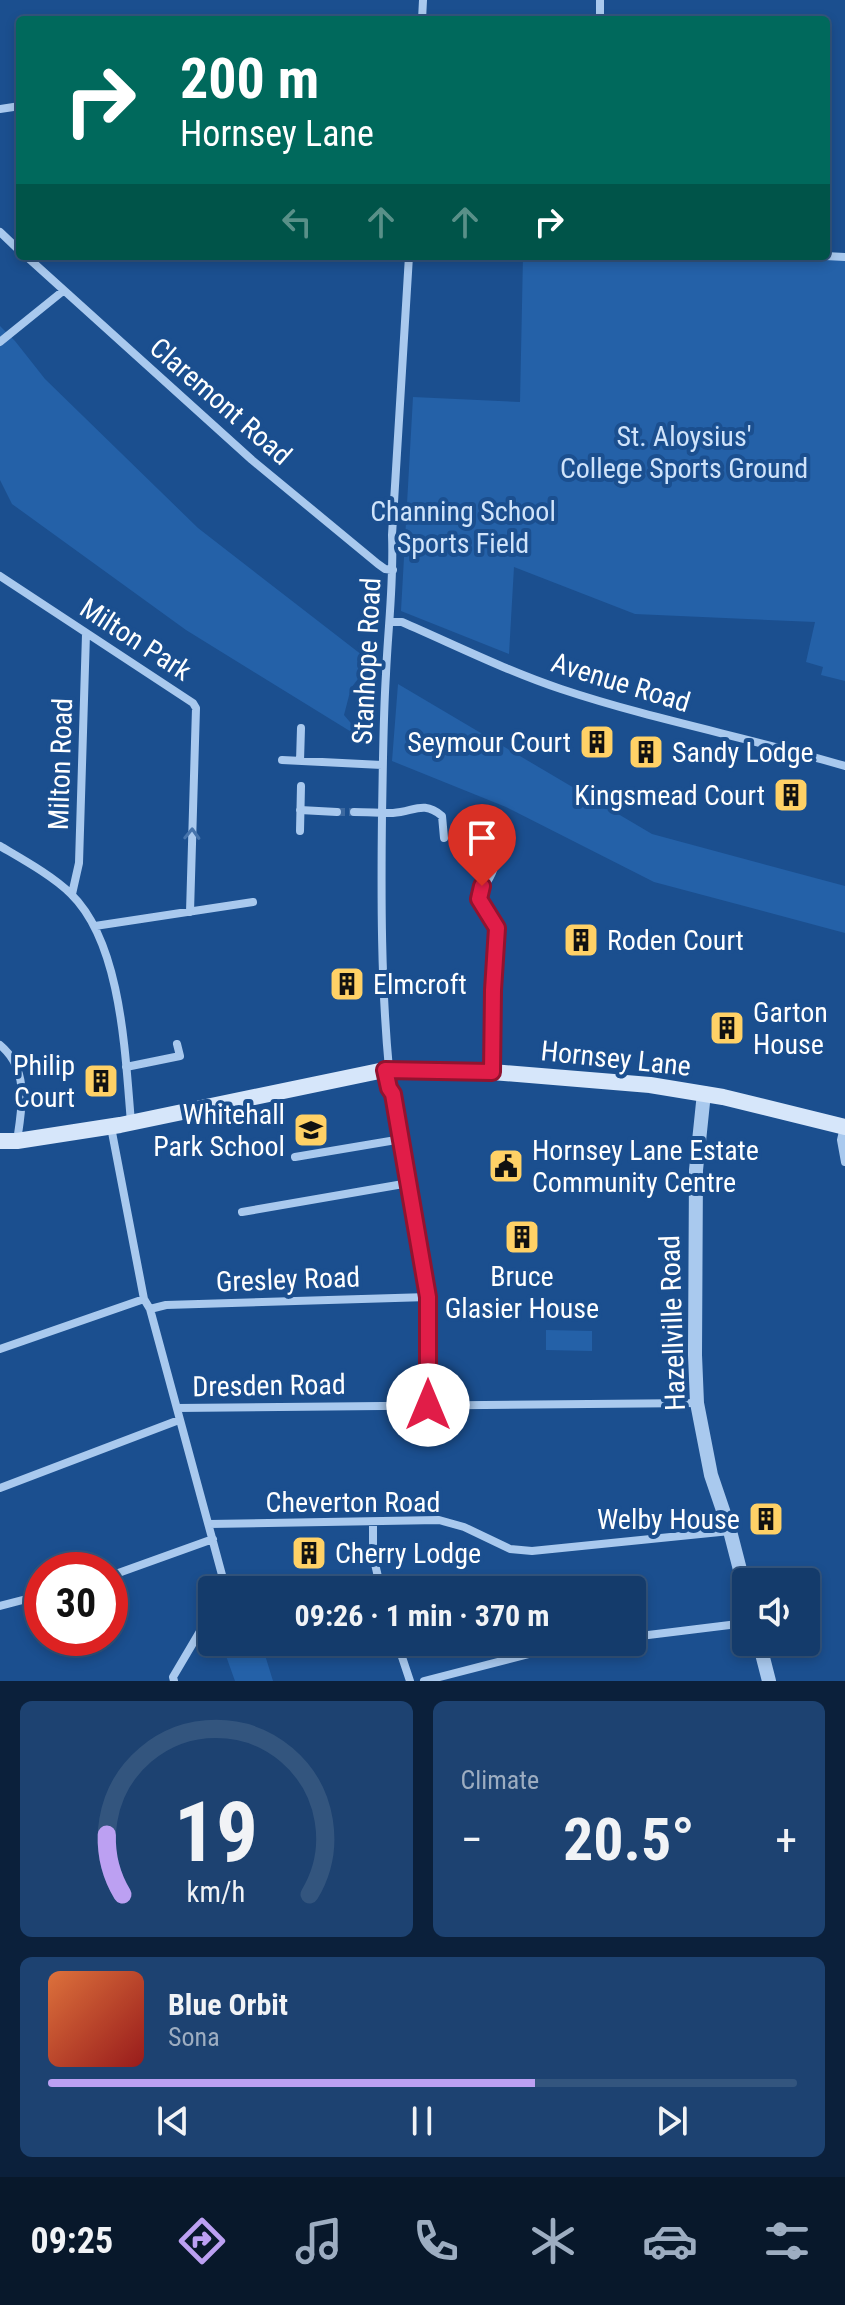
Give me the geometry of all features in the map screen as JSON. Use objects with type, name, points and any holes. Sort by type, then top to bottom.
[{"type":"main road","name":"Hornsey Lane","points":[[8,1141],[111,1126],[387,1070],[492,1072],[650,1085],[704,1093],[844,1127]]},
{"type":"street","points":[[0,232],[16,247]]},
{"type":"street","name":"Claremont Road","points":[[30,260],[252,460],[378,564],[393,570]]},
{"type":"street","name":"Stanhope Road","points":[[409,260],[382,765],[382,956],[389,1088],[402,1139],[428,1297],[428,1405]]},
{"type":"street","points":[[0,342],[63,291]]},
{"type":"street","name":"Milton Park","points":[[0,576],[193,703],[196,708],[190,912]]},
{"type":"street","name":"Avenue Road","points":[[390,622],[402,622],[559,688],[845,766]]},
{"type":"street","name":"Milton Road","points":[[72,894],[79,863],[86,634]]},
{"type":"street","points":[[300,761],[301,728]]},
{"type":"street","points":[[282,760],[382,765]]},
{"type":"street","points":[[300,831],[301,786]]},
{"type":"street","points":[[354,812],[398,813],[421,807],[435,810],[442,816],[444,838]]},
{"type":"street","points":[[300,810],[337,812]]},
{"type":"street","points":[[0,846],[72,894],[95,926],[114,980],[131,1122]]},
{"type":"street","points":[[492,1072],[497,928],[479,899],[482,886],[492,876],[494,866]]},
{"type":"street","points":[[95,926],[253,902]]},
{"type":"street","points":[[126,1067],[180,1056],[177,1044]]},
{"type":"street","points":[[0,1045],[16,1064],[21,1079],[21,1114],[8,1141]]},
{"type":"street","name":"Hazellville Road","points":[[704,1093],[696,1170],[697,1403],[711,1475],[740,1568]]},
{"type":"street","points":[[111,1126],[144,1299],[150,1309],[222,1576]]},
{"type":"street","points":[[844,1127],[841,1140],[845,1162]]},
{"type":"street","points":[[295,1157],[402,1139]]},
{"type":"street","points":[[242,1212],[409,1183]]},
{"type":"street","name":"Gresley Road","points":[[150,1309],[166,1305],[428,1297]]},
{"type":"street","points":[[0,1349],[144,1299]]},
{"type":"street","name":"Dresden Road","points":[[177,1408],[697,1403]]},
{"type":"street","points":[[0,1488],[179,1420]]},
{"type":"street","name":"Cheverton Road","points":[[209,1524],[439,1520],[464,1527],[510,1549],[532,1551],[730,1531]]},
{"type":"street","points":[[373,1522],[373,1555],[377,1576]]},
{"type":"street","points":[[128,1570],[213,1539]]},
{"type":"street","points":[[0,1606],[24,1600]]},
{"type":"street","points":[[646,1635],[732,1625]]},
{"type":"street","points":[[161,1681],[173,1679],[198,1635]]},
{"type":"street","points":[[402,1656],[410,1681]]},
{"type":"street","points":[[424,1681],[521,1656]]},
{"type":"street","points":[[763,1656],[769,1681]]},
{"type":"green space","name":"St. Aloysius' College Sports Ground","points":[[830,257],[845,257],[845,681],[821,675],[823,667],[806,662],[815,622],[635,614],[514,567],[509,654],[401,611],[413,397],[520,402],[523,260],[830,260]]},
{"type":"green space","points":[[0,326],[45,379],[198,528],[371,662],[351,688],[344,715],[366,741],[186,630],[12,504],[0,480]]},
{"type":"green space","points":[[398,684],[652,834],[845,886],[845,933],[654,882],[506,807],[392,761]]},
{"type":"green space","points":[[546,1330],[592,1331],[592,1351],[546,1350]]},
{"type":"green space","points":[[226,1656],[265,1656],[273,1681],[235,1681]]},
{"type":"tunnel","points":[[337,812],[354,812]]},
{"type":"place","name":"Seymour Court","points":[[597,742]]},
{"type":"place","name":"Sandy Lodge","points":[[646,752]]},
{"type":"place","name":"Kingsmead Court","points":[[791,795]]},
{"type":"place","name":"Roden Court","points":[[581,940]]},
{"type":"place","name":"Elmcroft","points":[[347,984]]},
{"type":"place","name":"Garton House","points":[[727,1028]]},
{"type":"place","name":"Philip Court","points":[[101,1081]]},
{"type":"place","name":"Whitehall Park School","points":[[311,1130]]},
{"type":"place","name":"Hornsey Lane Estate Community Centre","points":[[506,1166]]},
{"type":"place","name":"Bruce Glasier House","points":[[522,1237]]},
{"type":"place","name":"Welby House","points":[[766,1519]]},
{"type":"place","name":"Cherry Lodge","points":[[309,1553]]},
{"type":"route","points":[[428,1405],[428,1297],[402,1139],[385,1070],[492,1072],[497,928],[479,899],[482,886]]},
{"type":"park label","name":"Channing School Sports Field","points":[[463,527]]}]
